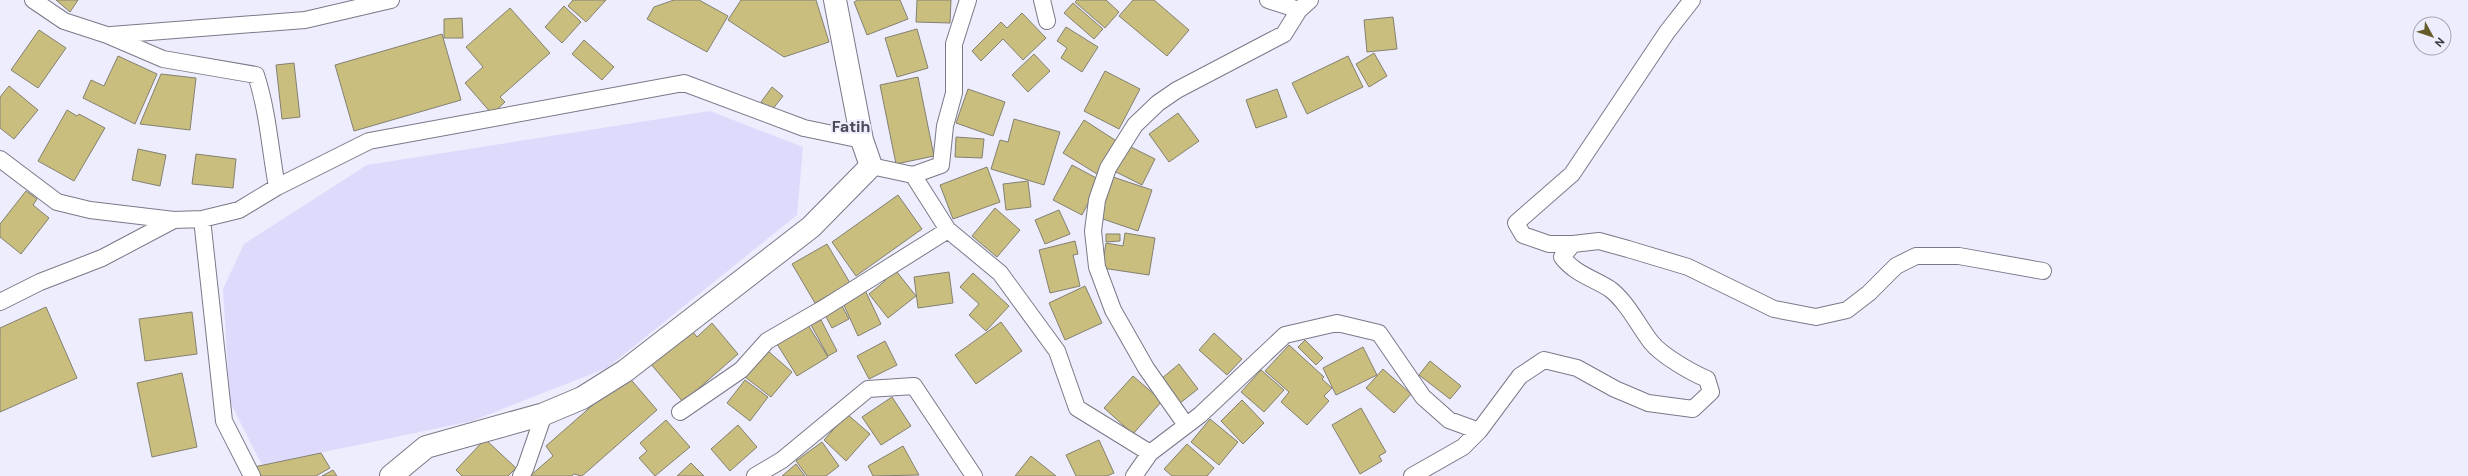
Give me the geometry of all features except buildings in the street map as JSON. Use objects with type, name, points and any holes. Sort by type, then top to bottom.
[{"type":"main road","points":[[391,476],[426,447],[544,414],[582,398],[625,371],[671,337],[811,227],[871,166],[862,140],[835,0]]},
{"type":"street","points":[[33,0],[64,21],[108,35],[163,59],[256,75],[265,101],[270,151],[278,188]]},
{"type":"street","points":[[108,35],[305,20],[391,0]]},
{"type":"street","points":[[871,166],[913,175],[941,165],[946,126],[954,93],[954,44],[968,0]]},
{"type":"street","points":[[1042,0],[1047,21]]},
{"type":"street","points":[[1186,425],[1146,368],[1113,310],[1097,267],[1093,231],[1097,200],[1108,168],[1135,125],[1158,102],[1177,90],[1284,34],[1305,5],[1268,0]]},
{"type":"street","points":[[1692,0],[1667,32],[1572,174],[1516,223],[1523,236],[1549,244],[1573,244],[1599,241],[1628,249],[1688,267],[1774,308],[1816,318],[1847,310],[1870,293],[1896,266],[1916,256],[1958,256],[2043,271]]},
{"type":"street","points":[[0,159],[57,202],[90,210],[174,220],[202,219],[239,210],[369,141],[684,83],[804,128],[862,140]]},
{"type":"street","points":[[913,175],[948,230],[1000,274],[1057,350],[1077,408],[1150,453]]},
{"type":"street","points":[[202,219],[224,421],[252,476]]},
{"type":"street","points":[[0,302],[40,282],[102,258],[174,220]]},
{"type":"street","points":[[680,412],[741,370],[767,341],[824,308],[948,230]]},
{"type":"street","points":[[1412,476],[1463,447],[1479,431],[1520,376],[1544,360],[1577,368],[1615,389],[1648,403],[1693,409],[1711,392],[1707,379],[1690,372],[1652,344],[1638,322],[1610,290],[1569,266],[1562,257],[1573,244]]},
{"type":"street","points":[[1134,476],[1150,453],[1200,415],[1285,335],[1337,323],[1379,333],[1423,397],[1449,420],[1479,431]]},
{"type":"street","points":[[755,476],[782,460],[868,389],[914,386],[974,476]]},
{"type":"street","points":[[521,476],[525,469],[544,414]]},
{"type":"shaded area","points":[[710,111],[803,147],[797,215],[607,368],[472,421],[262,465],[230,402],[223,289],[244,244],[367,165]]},
{"type":"district","name":"Fatih","points":[[851,126]]}]
